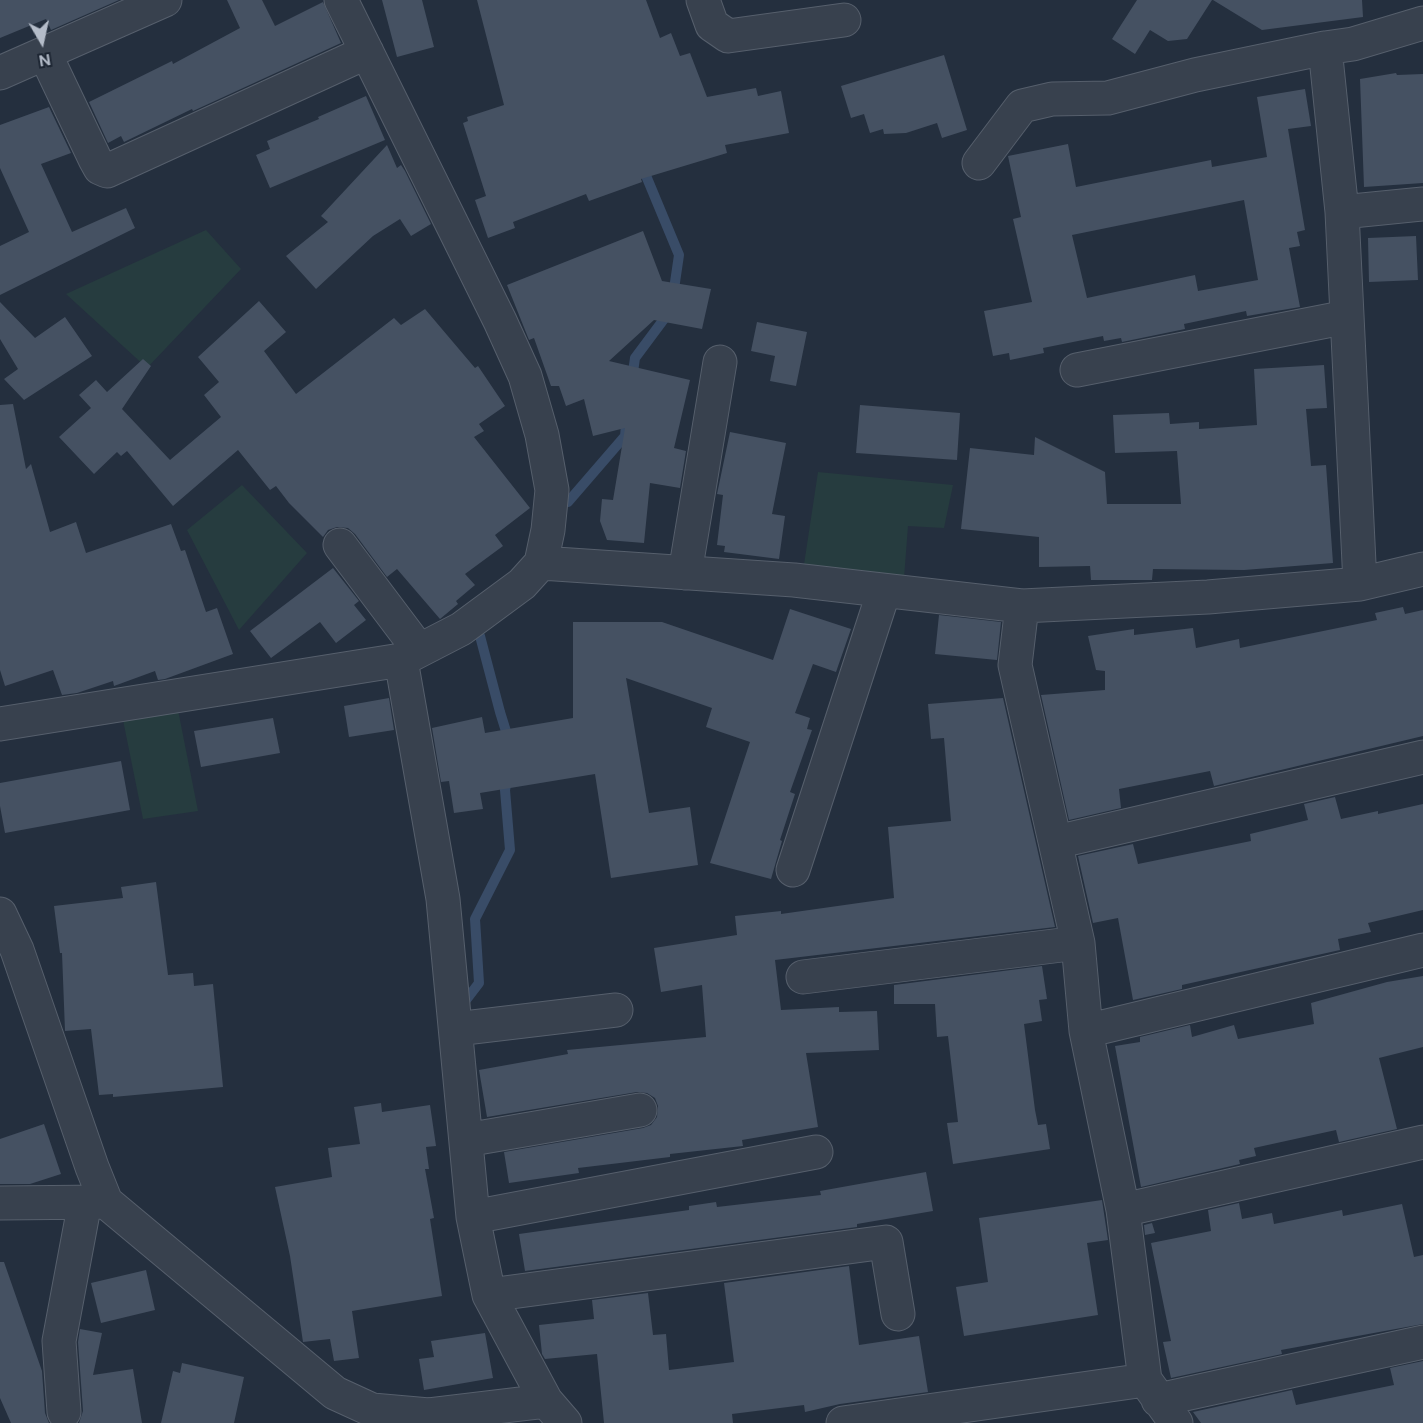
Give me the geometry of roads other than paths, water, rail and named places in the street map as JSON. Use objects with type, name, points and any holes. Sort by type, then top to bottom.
[{"type":"street","points":[[0,73],[165,0]]},
{"type":"street","points":[[0,724],[410,655],[461,629],[522,584],[541,563],[549,530],[552,490],[542,435],[525,376],[341,0]]},
{"type":"street","points":[[703,0],[712,25],[728,36],[844,20]]},
{"type":"street","points":[[979,163],[1022,106],[1052,99],[1108,98],[1195,75],[1353,44],[1423,23]]},
{"type":"street","points":[[1325,48],[1342,212],[1360,585]]},
{"type":"street","points":[[45,54],[95,159],[100,168],[107,171],[367,52]]},
{"type":"street","points":[[1342,212],[1423,204]]},
{"type":"street","points":[[1077,370],[1347,317]]},
{"type":"street","points":[[685,573],[720,362]]},
{"type":"street","points":[[0,1203],[95,1202],[335,1393],[372,1410],[429,1415],[556,1412],[489,1295],[473,1217],[444,899],[410,655],[340,545]]},
{"type":"street","points":[[541,563],[794,580],[1022,606],[1208,597],[1360,585],[1423,569]]},
{"type":"street","points":[[793,870],[884,591]]},
{"type":"street","points":[[1022,606],[1015,665],[1078,944],[1086,1031],[1124,1210],[1160,1401]]},
{"type":"street","points":[[1056,842],[1423,757]]},
{"type":"street","points":[[0,914],[17,950],[92,1167],[95,1202],[59,1341],[64,1412]]},
{"type":"street","points":[[803,977],[1078,944]]},
{"type":"street","points":[[1086,1031],[1423,950]]},
{"type":"street","points":[[456,1029],[616,1010]]},
{"type":"street","points":[[466,1140],[640,1110]]},
{"type":"street","points":[[1124,1210],[1423,1142]]},
{"type":"street","points":[[473,1217],[816,1152]]},
{"type":"street","points":[[489,1295],[885,1242],[898,1314]]},
{"type":"street","points":[[843,1423],[1160,1401],[1423,1342]]},
{"type":"waterway","points":[[642,166],[679,255],[673,296]]},
{"type":"waterway","points":[[632,379],[635,358],[670,311]]},
{"type":"waterway","points":[[568,502],[625,436],[626,425]]},
{"type":"waterway","points":[[480,636],[509,741]]},
{"type":"waterway","points":[[466,1000],[479,983],[475,919],[510,850],[505,790],[508,777]]}]
